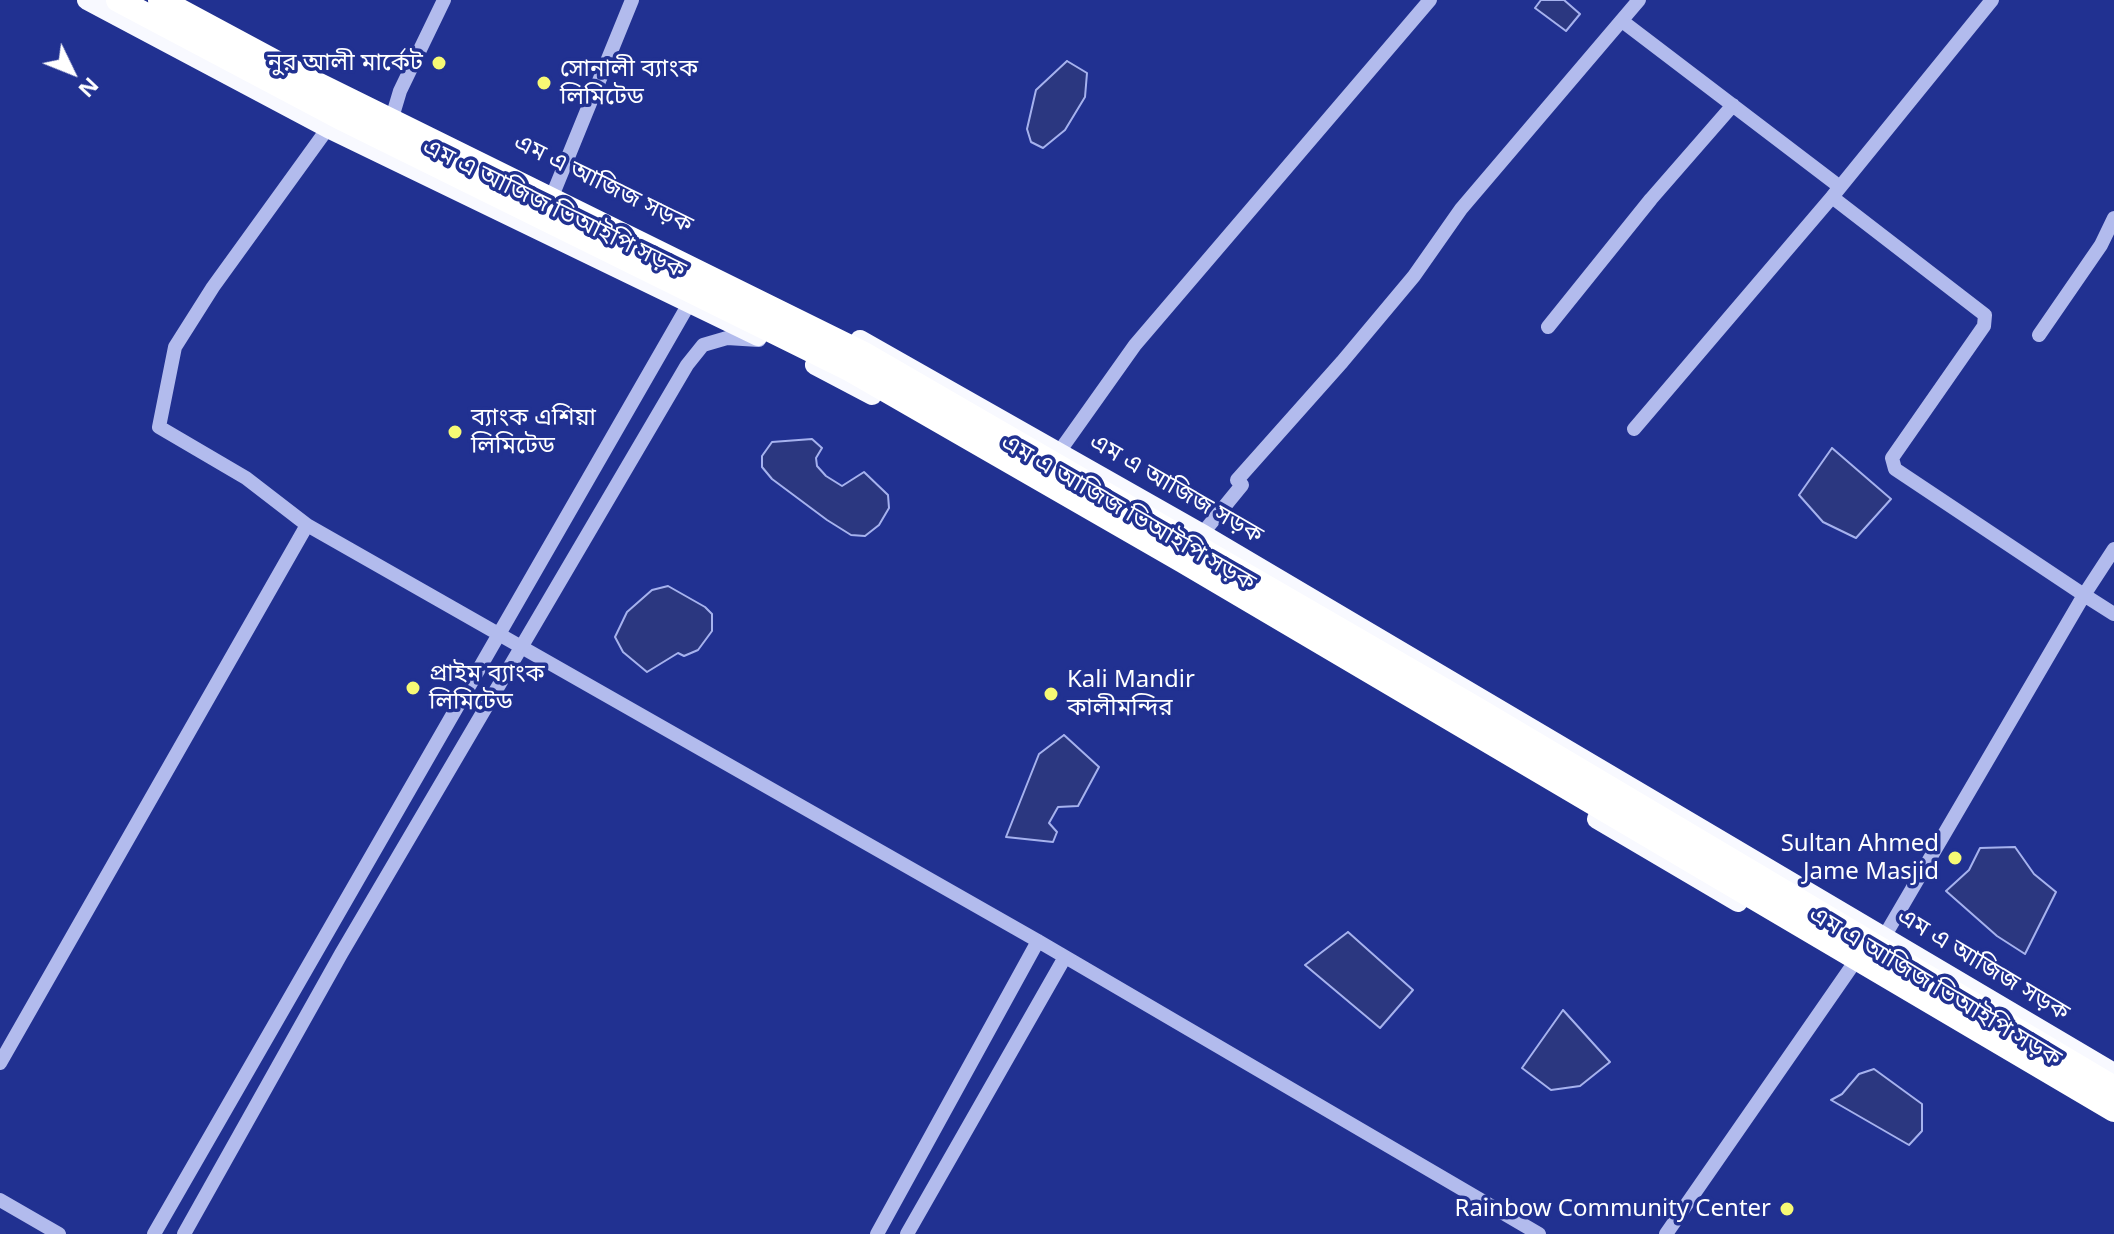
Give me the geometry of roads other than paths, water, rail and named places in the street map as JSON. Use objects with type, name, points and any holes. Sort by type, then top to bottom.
[{"type":"highway","points":[[118,0],[339,117],[766,327],[936,417],[2114,1110]]},
{"type":"highway","points":[[160,0],[377,114],[862,353],[1451,694],[2114,1088]]},
{"type":"main road","name":"এম এ আজিজ ভিআইপি সড়ক","points":[[87,0],[328,128],[880,399],[1852,966],[2114,1123]]},
{"type":"main road","name":"এম এ আজিজ সড়ক","points":[[185,0],[394,111],[896,358],[1202,534],[2114,1073]]},
{"type":"street","points":[[394,111],[400,91],[444,0]]},
{"type":"street","points":[[555,189],[632,0]]},
{"type":"street","points":[[1059,452],[1135,345],[1430,0]]},
{"type":"street","points":[[1202,534],[1242,485],[1237,480],[1342,362],[1414,276],[1461,209],[1639,0]]},
{"type":"street","points":[[1634,429],[1836,192],[1992,0]]},
{"type":"street","points":[[1622,21],[1733,105],[1985,315],[1984,326],[1891,464],[1948,506],[2114,614]]},
{"type":"street","points":[[1548,327],[1733,105]]},
{"type":"street","points":[[328,128],[213,287],[175,347],[159,427],[246,478],[307,525],[1038,941],[1539,1234]]},
{"type":"street","points":[[2039,335],[2101,245],[2114,218]]},
{"type":"street","points":[[154,1234],[500,637],[710,265]]},
{"type":"street","points":[[184,1234],[521,646],[687,365],[703,345],[727,338],[767,341]]},
{"type":"street","points":[[0,1063],[307,525]]},
{"type":"street","points":[[1666,1234],[1852,966],[1884,937],[2114,549]]},
{"type":"street","points":[[877,1234],[1038,941]]},
{"type":"street","points":[[907,1234],[1065,957]]},
{"type":"street","points":[[0,1200],[59,1234]]},
{"type":"place","name":"নুর আলী মার্কেট","points":[[439,63]]},
{"type":"place","name":"সোনালী ব্যাংক লিমিটেড","points":[[544,83]]},
{"type":"place","name":"ব্যাংক এশিয়া লিমিটেড","points":[[455,432]]},
{"type":"place","name":"প্রাইম ব্যাংক লিমিটেড","points":[[413,688]]},
{"type":"place","name":"Kali Mandir কালীমন্দির","points":[[1051,694]]},
{"type":"place","name":"Sultan Ahmed Jame Masjid","points":[[1955,858]]},
{"type":"place","name":"Rainbow Community Center","points":[[1787,1209]]}]
